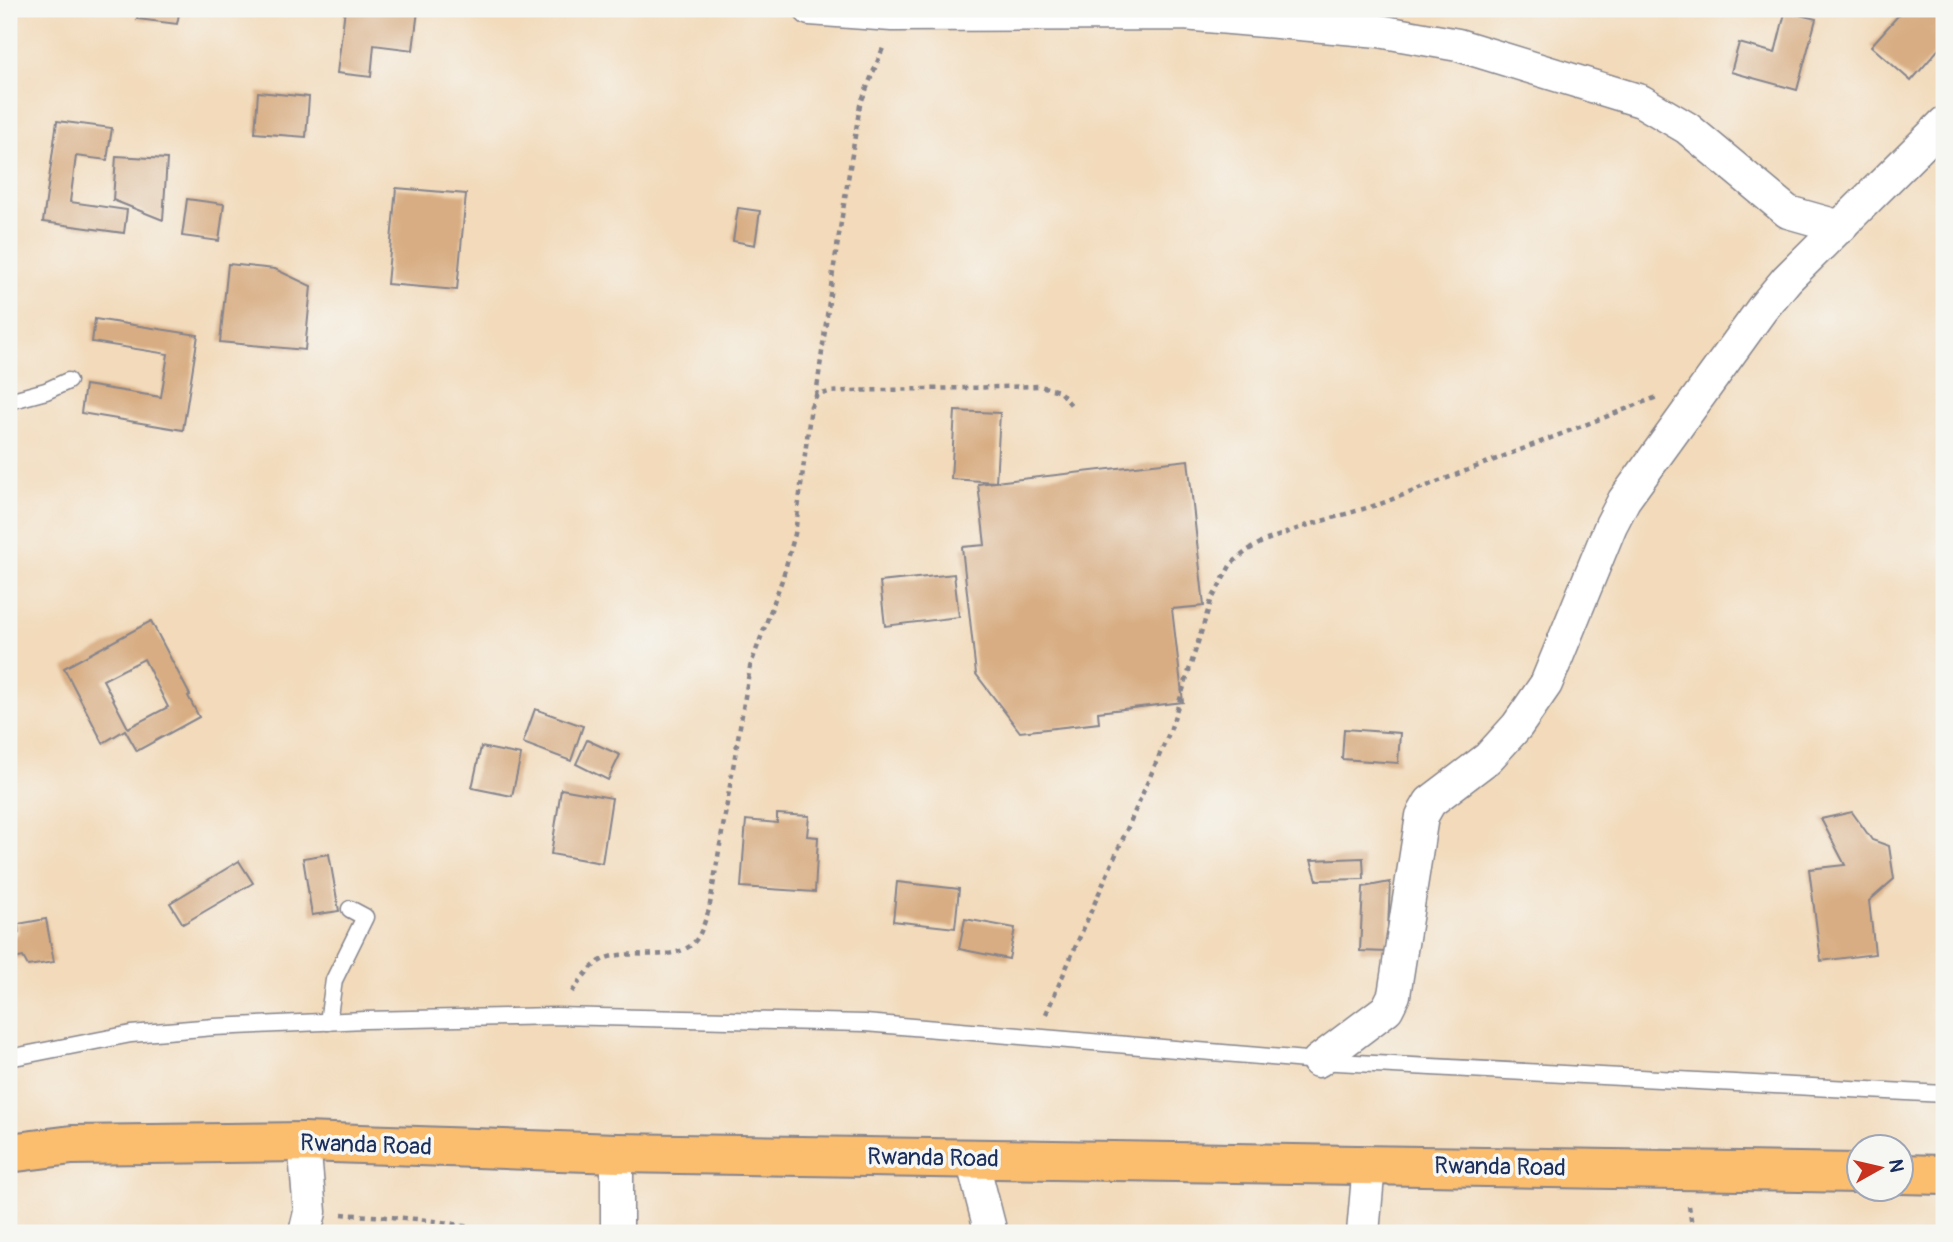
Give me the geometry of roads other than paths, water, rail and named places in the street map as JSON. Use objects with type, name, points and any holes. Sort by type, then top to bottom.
[{"type":"highway","name":"Rwanda Road","points":[[9,1153],[72,1145],[304,1142],[617,1153],[1844,1173]]},
{"type":"highway","points":[[1914,1174],[1944,1175]]},
{"type":"street","points":[[810,9],[1184,15],[1379,31],[1458,45],[1641,101],[1687,128],[1788,212],[1841,227]]},
{"type":"street","points":[[1318,1061],[1387,1009],[1394,995],[1422,816],[1430,802],[1488,758],[1517,726],[1546,684],[1620,508],[1762,309],[1787,279],[1944,123]]},
{"type":"street","points":[[304,1142],[307,1223]]},
{"type":"street","points":[[617,1153],[617,1233]]},
{"type":"street","points":[[972,1159],[991,1233]]},
{"type":"street","points":[[1363,1233],[1369,1165]]},
{"type":"lane","points":[[9,401],[68,382]]},
{"type":"lane","points":[[328,1022],[334,980],[365,917],[350,909]]},
{"type":"lane","points":[[9,1058],[131,1034],[214,1027],[556,1016],[865,1023],[1318,1061],[1944,1094]]}]
